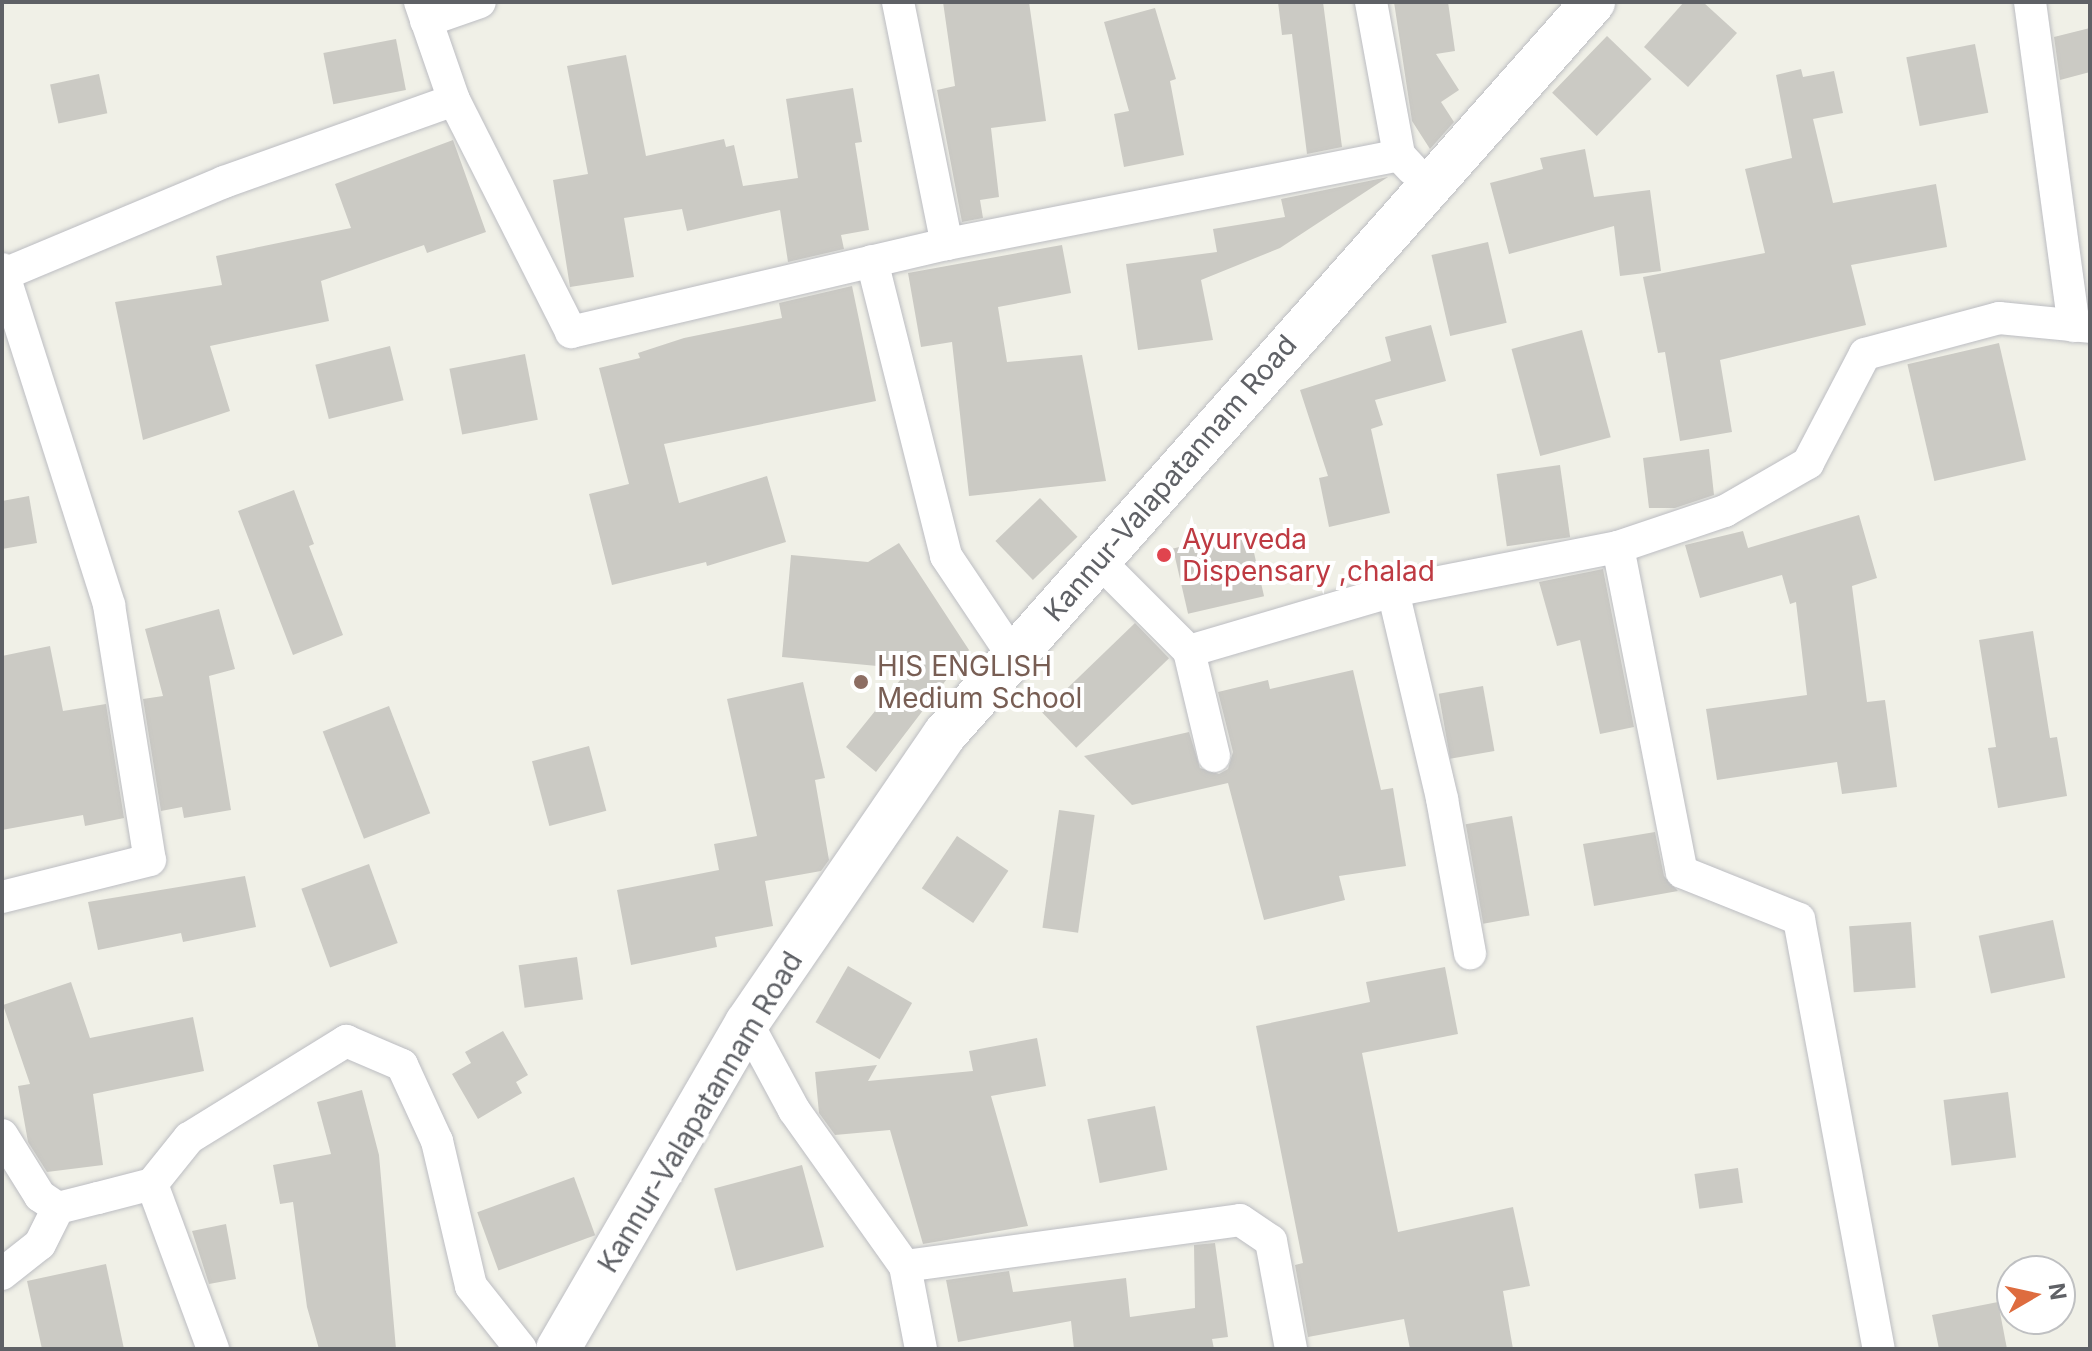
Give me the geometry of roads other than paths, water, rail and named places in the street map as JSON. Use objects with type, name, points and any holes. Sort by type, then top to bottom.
[{"type":"main road","name":"Kannur-Valapatannam Road","points":[[558,1349],[747,1023],[945,734],[1098,560],[1414,170],[1593,2]]},
{"type":"street","points":[[480,2],[423,11],[454,100],[571,332],[947,244],[1414,170],[1371,2]]},
{"type":"street","points":[[898,2],[947,244]]},
{"type":"street","points":[[1189,651],[1393,591],[1618,547],[1725,511],[1808,463],[1865,354],[1999,318],[2082,326],[2030,2]]},
{"type":"street","points":[[2,897],[150,860],[109,605],[3,273],[224,182],[454,100]]},
{"type":"street","points":[[872,261],[946,556],[1013,656]]},
{"type":"street","points":[[1618,547],[1682,872],[1799,919],[1879,1349]]},
{"type":"street","points":[[1098,560],[1189,651],[1214,756]]},
{"type":"street","points":[[1393,591],[1442,799],[1470,953]]},
{"type":"street","points":[[747,1023],[794,1110],[905,1266],[921,1349]]},
{"type":"street","points":[[2,1135],[40,1196],[58,1208],[152,1184],[189,1138],[346,1041],[402,1065],[437,1141],[471,1286],[521,1349]]},
{"type":"street","points":[[152,1184],[213,1349]]},
{"type":"street","points":[[2,1274],[40,1244],[58,1208]]},
{"type":"street","points":[[905,1266],[1240,1220],[1271,1241],[1291,1349]]},
{"type":"place","name":"Ayurveda Dispensary ,chalad","points":[[1164,555]]},
{"type":"place","name":"HIS ENGLISH Medium School","points":[[861,682]]}]
